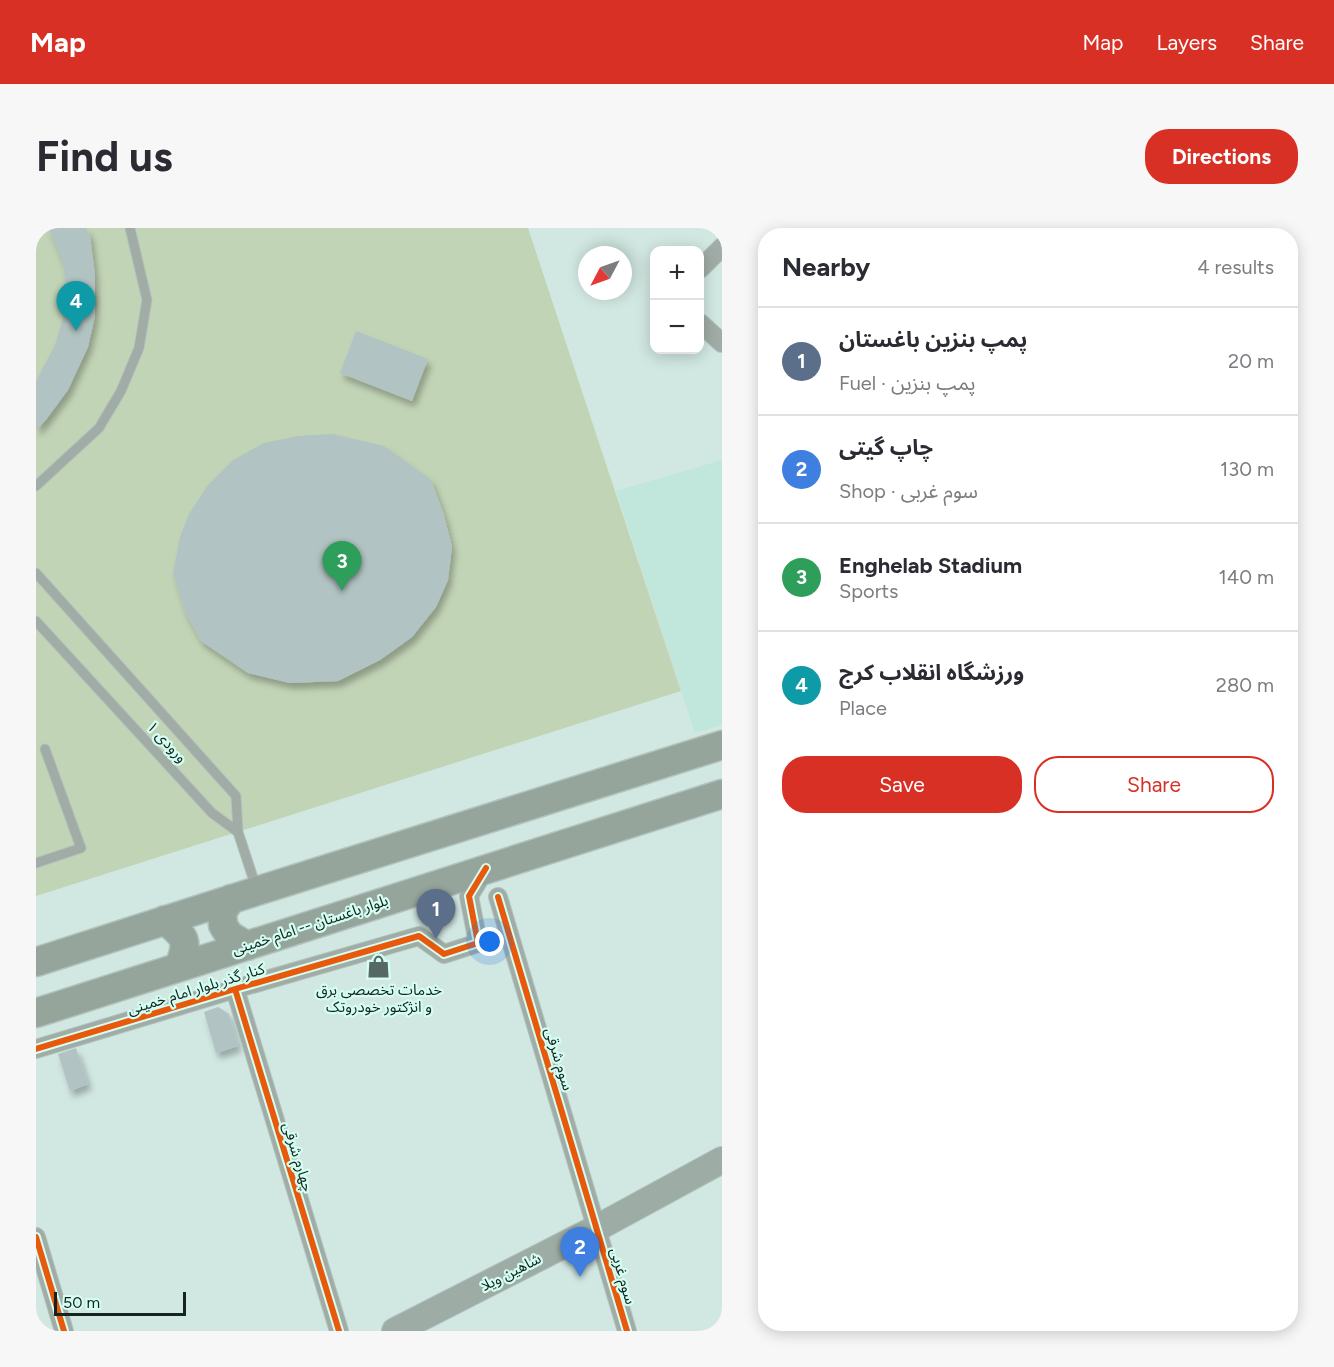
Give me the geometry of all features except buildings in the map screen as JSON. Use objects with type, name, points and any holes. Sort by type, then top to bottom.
[{"type":"main road","points":[[36,962],[722,745]]},
{"type":"main road","name":"بلوار باغستان -- امام خمینی","points":[[40,1030],[179,967],[722,794]]},
{"type":"main road","points":[[244,895],[222,912],[224,925],[229,935],[247,946]]},
{"type":"main road","points":[[165,920],[179,932],[184,940],[186,949],[179,967]]},
{"type":"street","points":[[704,264],[722,247]]},
{"type":"street","points":[[704,327],[722,343]]},
{"type":"street","name":"کنار گذر بلوار امام خمینی","points":[[40,1030],[235,989],[419,936],[444,954],[478,944],[469,896],[486,868]]},
{"type":"street","name":"سوم شرقی","points":[[498,897],[597,1228]]},
{"type":"street","name":"چهارم شرقی","points":[[235,989],[339,1331]]},
{"type":"street","name":"شاهین ویلا","points":[[395,1331],[597,1228],[722,1160]]},
{"type":"street","name":"سوم غربی","points":[[597,1228],[627,1331]]},
{"type":"street","points":[[36,1237],[64,1331]]},
{"type":"lane","points":[[36,486],[99,428],[121,391],[139,348],[147,300],[130,228]]},
{"type":"lane","points":[[36,573],[236,796],[244,895]]},
{"type":"lane","name":"ورودی ۱","points":[[36,621],[212,813],[238,832]]},
{"type":"lane","points":[[36,863],[81,848],[45,749]]},
{"type":"shaded area","points":[[36,228],[528,228],[681,691],[36,896]]},
{"type":"shaded area","points":[[722,460],[722,725],[695,733],[616,491]]},
{"type":"cycle path","points":[[36,1049],[419,936],[444,954],[478,943],[469,896],[486,868]]},
{"type":"cycle path","points":[[498,897],[627,1331]]},
{"type":"cycle path","points":[[235,989],[339,1331]]},
{"type":"cycle path","points":[[36,1237],[64,1331]]},
{"type":"place","name":"ورزشگاه انقلاب کرج","points":[[76,331]]},
{"type":"place","name":"Enghelab Stadium","points":[[342,591]]},
{"type":"place","name":"پمپ بنزین باغستان","points":[[436,939]]},
{"type":"place","name":"خدمات تخصصی برق و انژکتور خودروتک","points":[[379,966]]},
{"type":"place","name":"چاپ گیتی","points":[[580,1277]]}]
